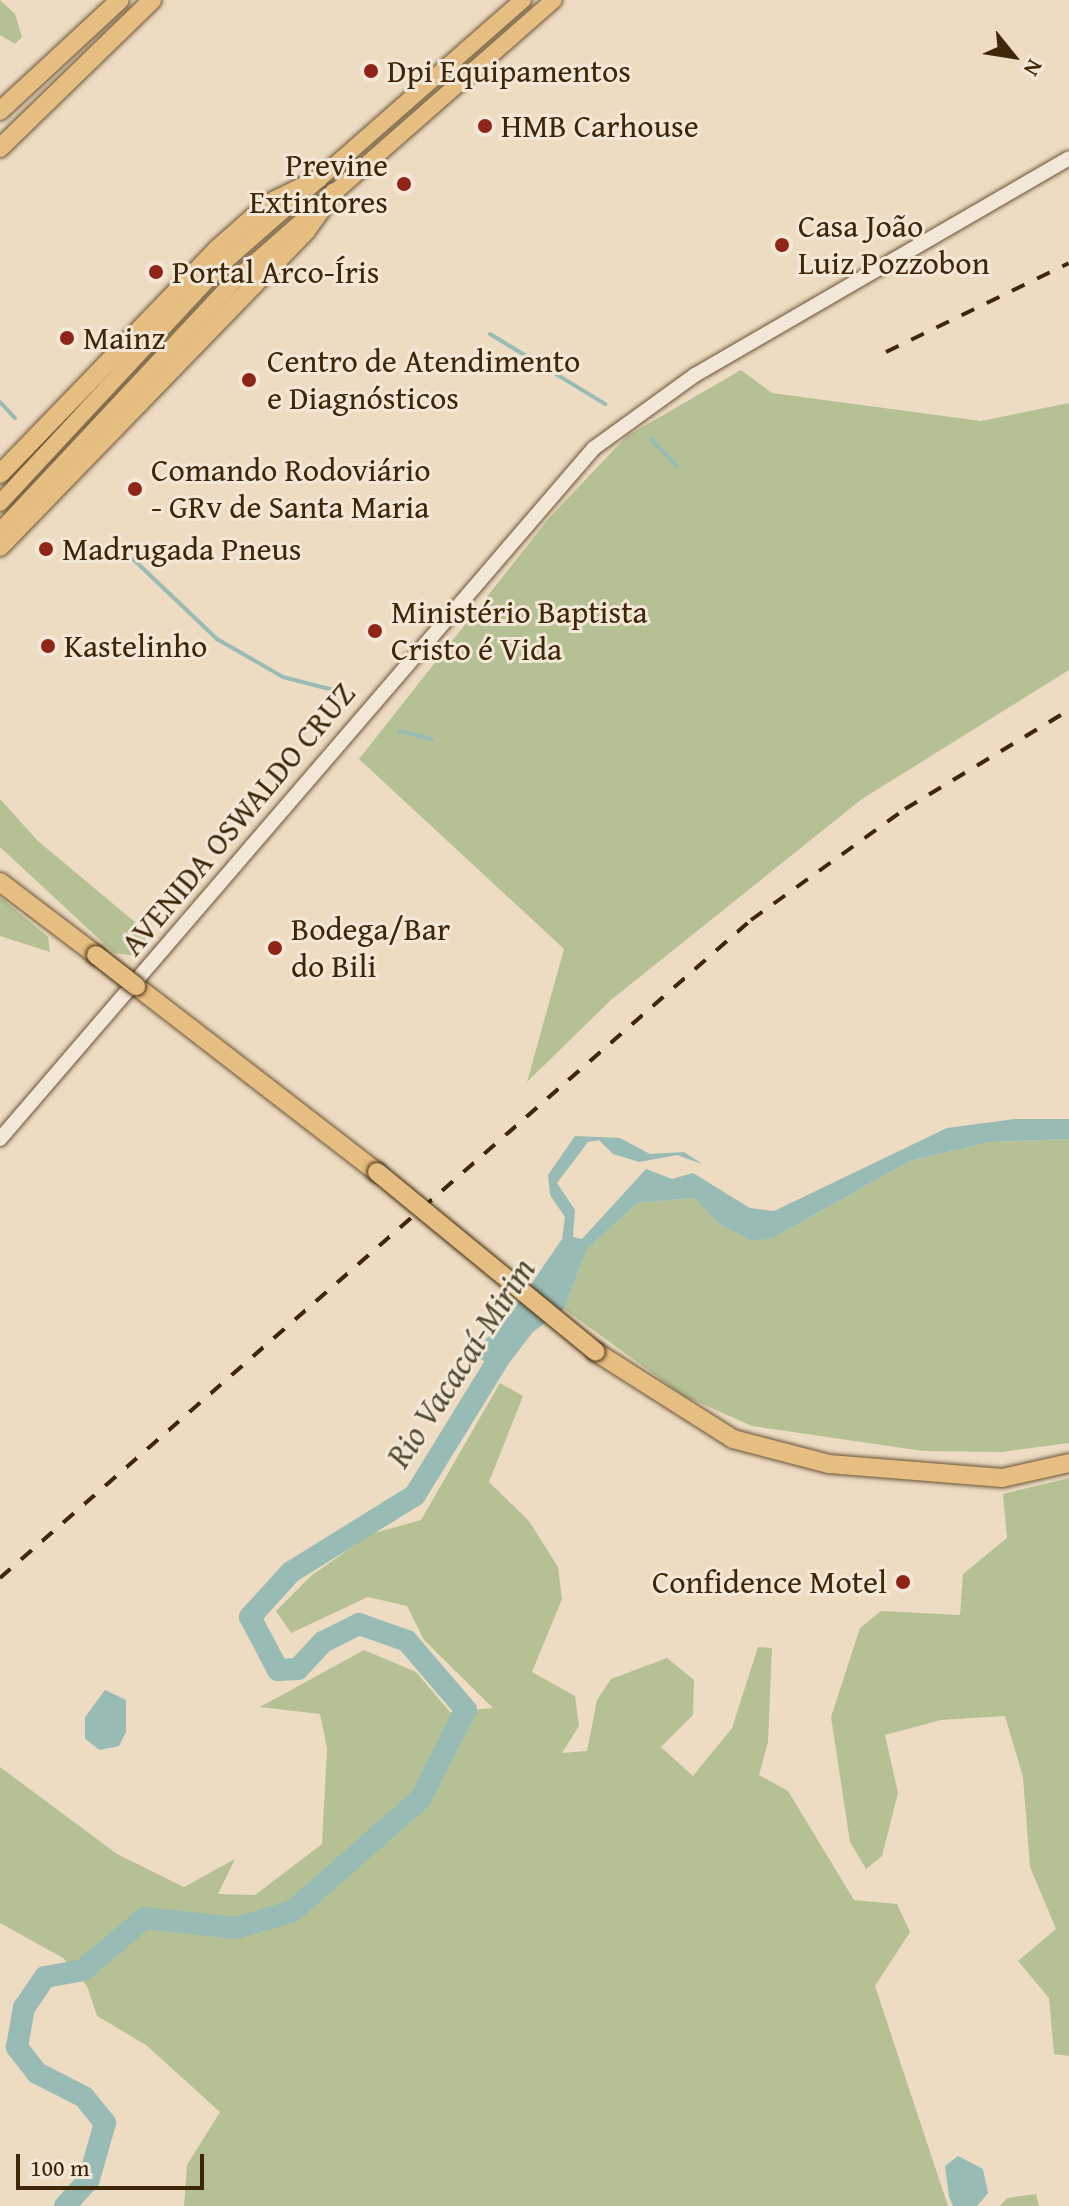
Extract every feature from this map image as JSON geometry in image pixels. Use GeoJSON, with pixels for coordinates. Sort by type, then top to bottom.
{"type":"FeatureCollection","features":[{"type":"Feature","properties":{"kind":"highway"},"geometry":{"type":"LineString","coordinates":[[0,111],[120,0]]}},
{"type":"Feature","properties":{"kind":"highway"},"geometry":{"type":"LineString","coordinates":[[0,148],[152,0]]}},
{"type":"Feature","properties":{"kind":"highway"},"geometry":{"type":"LineString","coordinates":[[0,474],[216,250],[269,203],[318,179]]}},
{"type":"Feature","properties":{"kind":"highway"},"geometry":{"type":"LineString","coordinates":[[0,547],[306,231],[334,192]]}},
{"type":"Feature","properties":{"kind":"highway"},"geometry":{"type":"LineString","coordinates":[[0,870],[24,899]]}},
{"type":"Feature","properties":{"kind":"highway"},"geometry":{"type":"LineString","coordinates":[[0,882],[377,1172],[596,1352],[733,1439],[829,1464],[894,1475],[1002,1478],[1069,1463]]}},
{"type":"Feature","properties":{"kind":"main road"},"geometry":{"type":"LineString","coordinates":[[0,503],[221,265],[523,0]]}},
{"type":"Feature","properties":{"kind":"main road"},"geometry":{"type":"LineString","coordinates":[[0,531],[235,280],[554,0]]}},
{"type":"Feature","properties":{"kind":"street","name":"AVENIDA OSWALDO CRUZ"},"geometry":{"type":"LineString","coordinates":[[0,1139],[594,448],[695,375],[1069,158]]}},
{"type":"Feature","properties":{"kind":"green space"},"geometry":{"type":"Polygon","coordinates":[[[0,0],[15,14],[22,37],[15,44],[0,35],[0,0]]]}},
{"type":"Feature","properties":{"kind":"green space"},"geometry":{"type":"Polygon","coordinates":[[[741,370],[772,393],[981,421],[1069,403],[1069,670],[862,799],[611,1000],[527,1082],[564,949],[359,759],[549,518],[627,436],[741,370]]]}},
{"type":"Feature","properties":{"kind":"green space"},"geometry":{"type":"Polygon","coordinates":[[[0,799],[38,841],[148,933],[137,956],[114,953],[0,847],[0,799]]]}},
{"type":"Feature","properties":{"kind":"green space"},"geometry":{"type":"Polygon","coordinates":[[[0,897],[48,937],[50,952],[0,936],[0,897]]]}},
{"type":"Feature","properties":{"kind":"green space"},"geometry":{"type":"Polygon","coordinates":[[[1069,1139],[1069,1443],[1001,1452],[923,1451],[752,1426],[684,1396],[564,1309],[587,1249],[638,1203],[694,1198],[719,1224],[751,1240],[773,1238],[910,1161],[990,1142],[1069,1139]]]}},
{"type":"Feature","properties":{"kind":"green space"},"geometry":{"type":"Polygon","coordinates":[[[500,1383],[523,1396],[489,1482],[529,1521],[558,1567],[562,1599],[532,1672],[575,1696],[579,1726],[562,1753],[587,1751],[597,1700],[611,1679],[667,1658],[694,1680],[693,1715],[661,1747],[693,1776],[732,1728],[758,1647],[772,1648],[768,1742],[759,1775],[788,1791],[854,1900],[897,1904],[910,1932],[875,1986],[948,2206],[184,2206],[187,2165],[220,2112],[146,2045],[97,2016],[87,1986],[63,1958],[0,1923],[0,1767],[117,1854],[184,1887],[235,1859],[218,1894],[255,1895],[322,1844],[327,1748],[320,1714],[260,1707],[364,1650],[416,1672],[450,1712],[493,1708],[424,1640],[407,1606],[368,1597],[291,1633],[276,1611],[312,1575],[371,1534],[421,1520],[500,1383]]]}},
{"type":"Feature","properties":{"kind":"green space"},"geometry":{"type":"Polygon","coordinates":[[[1069,1478],[1069,2056],[1054,2054],[1049,1998],[1018,1961],[1056,1929],[1030,1867],[1023,1777],[1005,1716],[941,1720],[885,1735],[898,1793],[882,1856],[866,1869],[850,1842],[831,1717],[860,1628],[881,1611],[960,1615],[963,1574],[1007,1538],[1003,1494],[1069,1478]]]}},
{"type":"Feature","properties":{"kind":"green space"},"geometry":{"type":"Polygon","coordinates":[[[1036,2194],[1039,2206],[1000,2206],[1007,2198],[1036,2194]]]}},
{"type":"Feature","properties":{"kind":"water","name":"Rio Vacacaí-Mirim"},"geometry":{"type":"Polygon","coordinates":[[[1015,1119],[1069,1119],[1069,1139],[990,1142],[910,1161],[773,1238],[752,1241],[719,1224],[694,1198],[638,1203],[587,1249],[564,1309],[533,1332],[502,1372],[479,1358],[481,1344],[510,1315],[562,1239],[565,1217],[550,1195],[548,1175],[575,1136],[620,1138],[650,1154],[684,1152],[702,1164],[677,1155],[639,1162],[613,1154],[599,1140],[588,1142],[557,1183],[575,1210],[573,1237],[582,1239],[646,1169],[672,1179],[693,1173],[750,1208],[774,1211],[947,1128],[1015,1119]]]}},
{"type":"Feature","properties":{"kind":"water"},"geometry":{"type":"Polygon","coordinates":[[[105,1690],[126,1700],[126,1732],[119,1746],[100,1750],[85,1739],[85,1717],[105,1690]]]}},
{"type":"Feature","properties":{"kind":"water"},"geometry":{"type":"Polygon","coordinates":[[[958,2156],[983,2169],[988,2193],[977,2206],[953,2206],[949,2197],[945,2166],[958,2156]]]}},
{"type":"Feature","properties":{"kind":"waterway"},"geometry":{"type":"LineString","coordinates":[[490,334],[605,404]]}},
{"type":"Feature","properties":{"kind":"waterway"},"geometry":{"type":"LineString","coordinates":[[0,402],[15,418]]}},
{"type":"Feature","properties":{"kind":"waterway"},"geometry":{"type":"LineString","coordinates":[[651,439],[677,466]]}},
{"type":"Feature","properties":{"kind":"waterway"},"geometry":{"type":"LineString","coordinates":[[133,559],[217,639],[283,677],[345,693]]}},
{"type":"Feature","properties":{"kind":"waterway"},"geometry":{"type":"LineString","coordinates":[[399,731],[432,739]]}},
{"type":"Feature","properties":{"kind":"waterway","name":"Rio Vacacaí-Mirim"},"geometry":{"type":"LineString","coordinates":[[65,2206],[89,2179],[105,2123],[84,2097],[37,2073],[17,2047],[24,2008],[45,1977],[83,1970],[145,1918],[236,1928],[293,1911],[420,1799],[466,1710],[407,1641],[359,1624],[323,1642],[298,1669],[278,1670],[250,1617],[291,1572],[415,1495],[509,1342]]}},
{"type":"Feature","properties":{"kind":"railway"},"geometry":{"type":"LineString","coordinates":[[886,352],[1069,263]]}},
{"type":"Feature","properties":{"kind":"railway"},"geometry":{"type":"LineString","coordinates":[[0,1578],[751,920],[905,809],[1069,710]]}},
{"type":"Feature","properties":{"kind":"place","name":"Dpi Equipamentos"},"geometry":{"type":"Point","coordinates":[371,71]}},
{"type":"Feature","properties":{"kind":"place","name":"HMB Carhouse"},"geometry":{"type":"Point","coordinates":[485,126]}},
{"type":"Feature","properties":{"kind":"place","name":"Previne Extintores"},"geometry":{"type":"Point","coordinates":[404,184]}},
{"type":"Feature","properties":{"kind":"place","name":"Casa João Luiz Pozzobon"},"geometry":{"type":"Point","coordinates":[782,245]}},
{"type":"Feature","properties":{"kind":"place","name":"Portal Arco-Íris"},"geometry":{"type":"Point","coordinates":[156,272]}},
{"type":"Feature","properties":{"kind":"place","name":"Mainz"},"geometry":{"type":"Point","coordinates":[67,338]}},
{"type":"Feature","properties":{"kind":"place","name":"Centro de Atendimento e Diagnósticos"},"geometry":{"type":"Point","coordinates":[249,380]}},
{"type":"Feature","properties":{"kind":"place","name":"Comando Rodoviário - GRv de Santa Maria"},"geometry":{"type":"Point","coordinates":[135,489]}},
{"type":"Feature","properties":{"kind":"place","name":"Madrugada Pneus"},"geometry":{"type":"Point","coordinates":[46,549]}},
{"type":"Feature","properties":{"kind":"place","name":"Ministério Baptista Cristo é Vida"},"geometry":{"type":"Point","coordinates":[375,631]}},
{"type":"Feature","properties":{"kind":"place","name":"Kastelinho"},"geometry":{"type":"Point","coordinates":[48,646]}},
{"type":"Feature","properties":{"kind":"place","name":"Bodega/Bar do Bili"},"geometry":{"type":"Point","coordinates":[275,948]}},
{"type":"Feature","properties":{"kind":"place","name":"Confidence Motel"},"geometry":{"type":"Point","coordinates":[903,1582]}}]}
